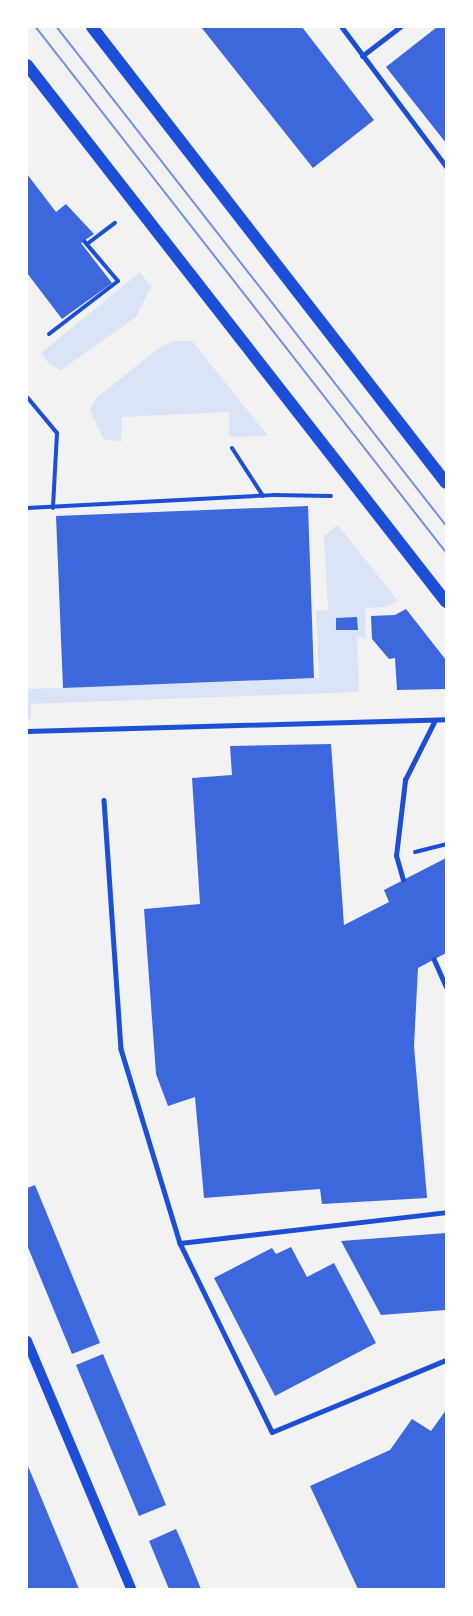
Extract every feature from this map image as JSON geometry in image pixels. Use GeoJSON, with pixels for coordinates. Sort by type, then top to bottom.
{"type":"FeatureCollection","features":[{"type":"Feature","properties":{"kind":"main road"},"geometry":{"type":"LineString","coordinates":[[92,27],[446,483]]}},
{"type":"Feature","properties":{"kind":"main road"},"geometry":{"type":"LineString","coordinates":[[27,65],[446,602]]}},
{"type":"Feature","properties":{"kind":"street"},"geometry":{"type":"LineString","coordinates":[[27,1341],[131,1589]]}},
{"type":"Feature","properties":{"kind":"lane"},"geometry":{"type":"LineString","coordinates":[[342,27],[446,166]]}},
{"type":"Feature","properties":{"kind":"lane"},"geometry":{"type":"LineString","coordinates":[[362,56],[400,27]]}},
{"type":"Feature","properties":{"kind":"lane"},"geometry":{"type":"LineString","coordinates":[[27,731],[435,722],[446,719]]}},
{"type":"Feature","properties":{"kind":"lane"},"geometry":{"type":"LineString","coordinates":[[404,880],[396,856],[405,780],[435,722]]}},
{"type":"Feature","properties":{"kind":"lane"},"geometry":{"type":"LineString","coordinates":[[104,800],[121,1049],[180,1243],[272,1432],[446,1360]]}},
{"type":"Feature","properties":{"kind":"lane"},"geometry":{"type":"LineString","coordinates":[[434,959],[446,986]]}},
{"type":"Feature","properties":{"kind":"lane"},"geometry":{"type":"LineString","coordinates":[[180,1243],[446,1212]]}},
{"type":"Feature","properties":{"kind":"path"},"geometry":{"type":"LineString","coordinates":[[49,334],[118,281],[86,243],[115,223]]}},
{"type":"Feature","properties":{"kind":"path"},"geometry":{"type":"LineString","coordinates":[[27,397],[57,433],[53,508]]}},
{"type":"Feature","properties":{"kind":"path"},"geometry":{"type":"LineString","coordinates":[[232,448],[263,496]]}},
{"type":"Feature","properties":{"kind":"path"},"geometry":{"type":"LineString","coordinates":[[27,508],[263,496],[331,496]]}},
{"type":"Feature","properties":{"kind":"path"},"geometry":{"type":"LineString","coordinates":[[396,856],[446,844]]}},
{"type":"Feature","properties":{"kind":"shaded area"},"geometry":{"type":"Polygon","coordinates":[[[140,272],[151,287],[136,317],[61,370],[49,364],[41,353],[140,272]]]}},
{"type":"Feature","properties":{"kind":"shaded area"},"geometry":{"type":"Polygon","coordinates":[[[174,341],[192,341],[268,436],[229,437],[229,412],[122,417],[121,441],[104,440],[90,410],[96,398],[159,348],[174,341]]]}},
{"type":"Feature","properties":{"kind":"shaded area"},"geometry":{"type":"Polygon","coordinates":[[[338,525],[398,601],[386,607],[365,608],[366,638],[357,637],[359,692],[31,704],[31,719],[27,719],[27,689],[319,678],[316,611],[328,610],[324,536],[338,525]]]}},
{"type":"Feature","properties":{"kind":"building"},"geometry":{"type":"Polygon","coordinates":[[[201,27],[302,27],[374,120],[313,168],[201,27]]]}},
{"type":"Feature","properties":{"kind":"building"},"geometry":{"type":"Polygon","coordinates":[[[437,27],[446,27],[446,143],[386,67],[437,27]]]}},
{"type":"Feature","properties":{"kind":"building"},"geometry":{"type":"Polygon","coordinates":[[[27,174],[56,212],[66,204],[94,234],[81,243],[112,283],[62,319],[27,273],[27,174]]]}},
{"type":"Feature","properties":{"kind":"building"},"geometry":{"type":"Polygon","coordinates":[[[308,506],[314,678],[63,688],[56,516],[308,506]]]}},
{"type":"Feature","properties":{"kind":"building"},"geometry":{"type":"Polygon","coordinates":[[[406,609],[446,660],[446,689],[397,690],[395,658],[389,659],[372,639],[371,616],[395,615],[406,609]]]}},
{"type":"Feature","properties":{"kind":"building"},"geometry":{"type":"Polygon","coordinates":[[[357,617],[358,630],[336,630],[336,618],[357,617]]]}},
{"type":"Feature","properties":{"kind":"building"},"geometry":{"type":"Polygon","coordinates":[[[331,744],[344,925],[389,902],[384,890],[446,858],[446,953],[418,968],[414,1046],[427,1198],[322,1204],[320,1189],[204,1198],[195,1097],[168,1106],[156,1074],[144,909],[200,904],[192,778],[232,775],[230,746],[331,744]]]}},
{"type":"Feature","properties":{"kind":"building"},"geometry":{"type":"Polygon","coordinates":[[[35,1185],[100,1343],[72,1354],[27,1245],[27,1188],[35,1185]]]}},
{"type":"Feature","properties":{"kind":"building"},"geometry":{"type":"Polygon","coordinates":[[[446,1233],[446,1310],[381,1315],[341,1241],[446,1233]]]}},
{"type":"Feature","properties":{"kind":"building"},"geometry":{"type":"Polygon","coordinates":[[[291,1247],[307,1277],[334,1263],[376,1343],[275,1396],[214,1278],[272,1248],[276,1254],[291,1247]]]}},
{"type":"Feature","properties":{"kind":"building"},"geometry":{"type":"Polygon","coordinates":[[[103,1354],[166,1505],[139,1516],[76,1365],[103,1354]]]}},
{"type":"Feature","properties":{"kind":"building"},"geometry":{"type":"Polygon","coordinates":[[[446,1410],[446,1589],[358,1589],[310,1486],[390,1450],[412,1419],[431,1431],[446,1410]]]}},
{"type":"Feature","properties":{"kind":"building"},"geometry":{"type":"Polygon","coordinates":[[[27,1464],[36,1485],[79,1589],[27,1589],[27,1464]]]}},
{"type":"Feature","properties":{"kind":"building"},"geometry":{"type":"Polygon","coordinates":[[[176,1529],[201,1589],[169,1589],[149,1541],[176,1529]]]}},
{"type":"Feature","properties":{"kind":"tram line"},"geometry":{"type":"LineString","coordinates":[[36,27],[446,552]]}},
{"type":"Feature","properties":{"kind":"tram line"},"geometry":{"type":"LineString","coordinates":[[57,27],[446,525]]}}]}
